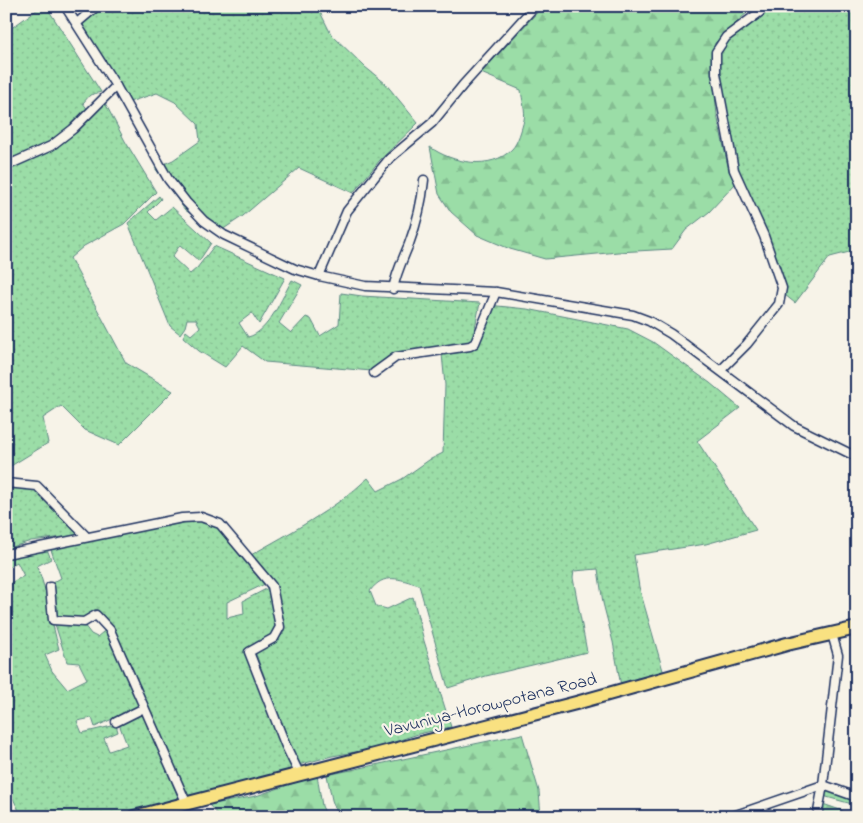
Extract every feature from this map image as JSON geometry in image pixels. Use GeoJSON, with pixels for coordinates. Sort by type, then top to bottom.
{"type":"FeatureCollection","features":[{"type":"Feature","properties":{"kind":"highway","name":"Vavuniya-Horowpotana Road"},"geometry":{"type":"LineString","coordinates":[[134,817],[186,802],[576,703],[787,644],[857,628]]}},
{"type":"Feature","properties":{"kind":"street"},"geometry":{"type":"LineString","coordinates":[[65,6],[116,86],[168,179],[186,202],[204,220],[224,234],[295,268],[319,276],[365,286],[393,289],[496,292],[633,315],[649,321],[671,334],[794,426],[857,457]]}},
{"type":"Feature","properties":{"kind":"street"},"geometry":{"type":"LineString","coordinates":[[77,23],[96,6]]}},
{"type":"Feature","properties":{"kind":"street"},"geometry":{"type":"LineString","coordinates":[[319,276],[347,210],[389,159],[432,123],[463,85],[536,6]]}},
{"type":"Feature","properties":{"kind":"street"},"geometry":{"type":"LineString","coordinates":[[721,370],[747,344],[779,304],[782,288],[764,236],[734,170],[716,73],[716,52],[726,37],[760,12],[762,6]]}},
{"type":"Feature","properties":{"kind":"street"},"geometry":{"type":"LineString","coordinates":[[6,166],[51,146],[73,129],[116,86]]}},
{"type":"Feature","properties":{"kind":"street"},"geometry":{"type":"LineString","coordinates":[[393,289],[395,276],[421,207],[424,180]]}},
{"type":"Feature","properties":{"kind":"street"},"geometry":{"type":"LineString","coordinates":[[374,372],[396,357],[470,346],[475,343],[496,292]]}},
{"type":"Feature","properties":{"kind":"street"},"geometry":{"type":"LineString","coordinates":[[6,483],[37,486],[87,537]]}},
{"type":"Feature","properties":{"kind":"street"},"geometry":{"type":"LineString","coordinates":[[6,554],[182,518],[201,517],[220,524],[272,586],[280,626],[274,638],[249,652],[285,744],[299,773]]}},
{"type":"Feature","properties":{"kind":"street"},"geometry":{"type":"LineString","coordinates":[[50,587],[54,620],[84,622],[96,614],[110,630],[186,802]]}},
{"type":"Feature","properties":{"kind":"street"},"geometry":{"type":"LineString","coordinates":[[817,817],[823,784],[838,655],[832,634]]}},
{"type":"Feature","properties":{"kind":"street"},"geometry":{"type":"LineString","coordinates":[[116,722],[144,708]]}},
{"type":"Feature","properties":{"kind":"street"},"geometry":{"type":"LineString","coordinates":[[730,817],[823,784],[857,797]]}},
{"type":"Feature","properties":{"kind":"green space"},"geometry":{"type":"Polygon","coordinates":[[[42,6],[46,6],[101,92],[90,95],[83,103],[88,110],[50,146],[6,161],[6,32],[42,6]]]}},
{"type":"Feature","properties":{"kind":"green space"},"geometry":{"type":"Polygon","coordinates":[[[102,6],[317,6],[331,34],[365,67],[385,83],[418,123],[380,160],[353,193],[299,168],[243,216],[219,232],[185,210],[155,168],[173,160],[200,141],[198,124],[175,102],[157,93],[126,103],[108,83],[76,28],[102,6]]]}},
{"type":"Feature","properties":{"kind":"green space"},"geometry":{"type":"Polygon","coordinates":[[[543,6],[754,6],[715,43],[712,66],[717,115],[729,171],[736,183],[709,212],[686,230],[672,249],[545,259],[510,249],[477,235],[451,212],[439,194],[430,147],[449,157],[471,162],[483,162],[503,156],[516,143],[524,116],[521,90],[481,73],[543,6]]]}},
{"type":"Feature","properties":{"kind":"green space"},"geometry":{"type":"Polygon","coordinates":[[[766,6],[857,6],[857,250],[830,257],[795,303],[785,295],[777,262],[736,170],[718,71],[720,54],[726,41],[755,19],[766,6]]]}},
{"type":"Feature","properties":{"kind":"green space"},"geometry":{"type":"Polygon","coordinates":[[[104,101],[125,141],[156,192],[124,224],[84,246],[70,258],[126,363],[173,391],[119,445],[85,430],[61,406],[43,418],[48,443],[6,469],[6,170],[52,148],[86,117],[97,111],[104,101]]]}},
{"type":"Feature","properties":{"kind":"green space"},"geometry":{"type":"Polygon","coordinates":[[[159,196],[161,199],[148,212],[156,220],[172,207],[211,243],[199,261],[180,245],[172,257],[190,274],[214,246],[285,278],[259,324],[252,313],[239,323],[248,337],[256,334],[269,321],[292,280],[302,285],[279,323],[291,333],[306,317],[311,319],[320,336],[339,324],[341,293],[480,303],[472,342],[395,354],[372,371],[265,362],[243,346],[225,367],[199,351],[183,337],[186,331],[191,335],[200,327],[196,319],[187,319],[185,327],[180,334],[170,326],[128,223],[159,196]]]}},
{"type":"Feature","properties":{"kind":"green space"},"geometry":{"type":"Polygon","coordinates":[[[488,305],[527,309],[628,329],[653,342],[710,383],[740,408],[697,441],[756,530],[706,544],[634,555],[639,587],[664,674],[621,686],[613,642],[603,603],[598,569],[574,571],[573,578],[587,652],[486,676],[448,688],[419,585],[398,579],[381,581],[370,591],[376,606],[387,609],[413,597],[424,641],[451,727],[418,734],[373,749],[332,756],[298,765],[255,652],[272,645],[283,634],[282,612],[270,582],[251,555],[327,510],[368,478],[378,491],[402,479],[429,460],[443,453],[445,385],[442,354],[466,352],[478,343],[488,305]]]}},
{"type":"Feature","properties":{"kind":"green space"},"geometry":{"type":"Polygon","coordinates":[[[6,487],[36,490],[80,535],[31,541],[6,549],[6,487]]]}},
{"type":"Feature","properties":{"kind":"green space"},"geometry":{"type":"Polygon","coordinates":[[[199,520],[219,528],[267,583],[227,602],[227,618],[244,614],[243,601],[270,587],[277,626],[271,636],[244,652],[294,771],[188,798],[113,627],[95,612],[83,619],[56,618],[52,583],[61,578],[50,547],[199,520]]]}},
{"type":"Feature","properties":{"kind":"green space"},"geometry":{"type":"Polygon","coordinates":[[[46,547],[51,559],[37,566],[44,586],[59,649],[45,655],[52,671],[67,689],[87,679],[79,663],[67,662],[55,624],[84,625],[91,634],[97,637],[107,631],[140,706],[95,727],[92,718],[77,721],[82,733],[116,725],[118,732],[104,738],[109,751],[127,745],[119,724],[142,712],[180,801],[120,817],[22,817],[6,784],[6,585],[24,576],[17,562],[6,569],[6,558],[46,547]]]}},
{"type":"Feature","properties":{"kind":"green space"},"geometry":{"type":"Polygon","coordinates":[[[522,734],[539,791],[541,817],[338,817],[327,775],[522,734]]]}},
{"type":"Feature","properties":{"kind":"green space"},"geometry":{"type":"Polygon","coordinates":[[[317,775],[322,806],[327,817],[220,817],[209,805],[256,796],[317,775]]]}},
{"type":"Feature","properties":{"kind":"green space"},"geometry":{"type":"Polygon","coordinates":[[[824,786],[857,799],[857,807],[823,796],[824,786]]]}},
{"type":"Feature","properties":{"kind":"green space"},"geometry":{"type":"Polygon","coordinates":[[[823,804],[843,811],[840,817],[821,817],[823,804]]]}},
{"type":"Feature","properties":{"kind":"green space"},"geometry":{"type":"Polygon","coordinates":[[[857,807],[857,817],[853,814],[857,807]]]}}]}
